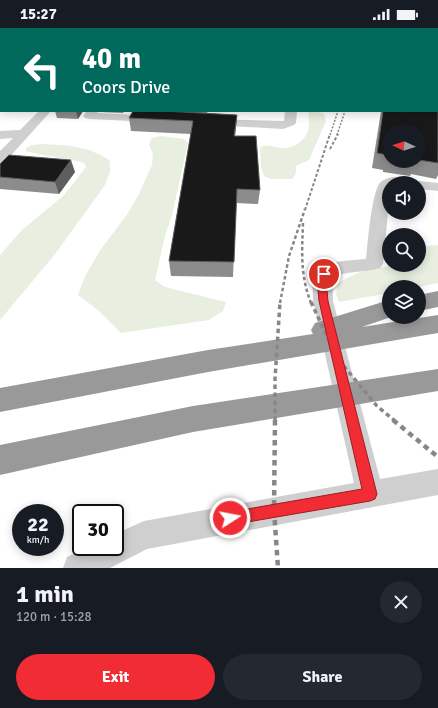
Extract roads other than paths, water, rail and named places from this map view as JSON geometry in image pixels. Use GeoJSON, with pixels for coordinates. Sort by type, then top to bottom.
{"type":"FeatureCollection","features":[{"type":"Feature","properties":{"kind":"highway"},"geometry":{"type":"LineString","coordinates":[[426,302],[438,299]]}},
{"type":"Feature","properties":{"kind":"highway"},"geometry":{"type":"LineString","coordinates":[[0,400],[243,355],[382,322]]}},
{"type":"Feature","properties":{"kind":"highway"},"geometry":{"type":"LineString","coordinates":[[426,323],[438,324]]}},
{"type":"Feature","properties":{"kind":"highway"},"geometry":{"type":"LineString","coordinates":[[6,459],[193,420],[435,381]]}},
{"type":"Feature","properties":{"kind":"street"},"geometry":{"type":"LineString","coordinates":[[0,159],[44,112]]}},
{"type":"Feature","properties":{"kind":"street"},"geometry":{"type":"LineString","coordinates":[[92,112],[89,116],[167,120]]}},
{"type":"Feature","properties":{"kind":"street"},"geometry":{"type":"LineString","coordinates":[[198,121],[283,125],[290,123],[291,112]]}},
{"type":"Feature","properties":{"kind":"street"},"geometry":{"type":"LineString","coordinates":[[0,135],[23,134]]}},
{"type":"Feature","properties":{"kind":"street"},"geometry":{"type":"LineString","coordinates":[[426,186],[438,187]]}},
{"type":"Feature","properties":{"kind":"street"},"geometry":{"type":"LineString","coordinates":[[370,494],[323,301],[322,280],[324,274],[334,269],[374,264],[382,198]]}},
{"type":"Feature","properties":{"kind":"street"},"geometry":{"type":"LineString","coordinates":[[78,568],[144,535],[438,482]]}},
{"type":"Feature","properties":{"kind":"railway"},"geometry":{"type":"LineString","coordinates":[[330,135],[338,112]]}},
{"type":"Feature","properties":{"kind":"railway"},"geometry":{"type":"LineString","coordinates":[[337,135],[345,112]]}},
{"type":"Feature","properties":{"kind":"railway"},"geometry":{"type":"LineString","coordinates":[[305,210],[330,134]]}},
{"type":"Feature","properties":{"kind":"railway"},"geometry":{"type":"LineString","coordinates":[[330,149],[338,134]]}},
{"type":"Feature","properties":{"kind":"railway"},"geometry":{"type":"LineString","coordinates":[[280,303],[289,256],[305,209]]}},
{"type":"Feature","properties":{"kind":"railway"},"geometry":{"type":"LineString","coordinates":[[303,223],[303,273],[307,293],[311,303]]}},
{"type":"Feature","properties":{"kind":"railway"},"geometry":{"type":"LineString","coordinates":[[275,420],[275,379],[280,302]]}},
{"type":"Feature","properties":{"kind":"railway"},"geometry":{"type":"LineString","coordinates":[[311,302],[337,358],[377,406],[395,421]]}},
{"type":"Feature","properties":{"kind":"railway"},"geometry":{"type":"LineString","coordinates":[[275,420],[274,510],[278,568]]}},
{"type":"Feature","properties":{"kind":"railway"},"geometry":{"type":"LineString","coordinates":[[393,420],[438,457]]}}]}
